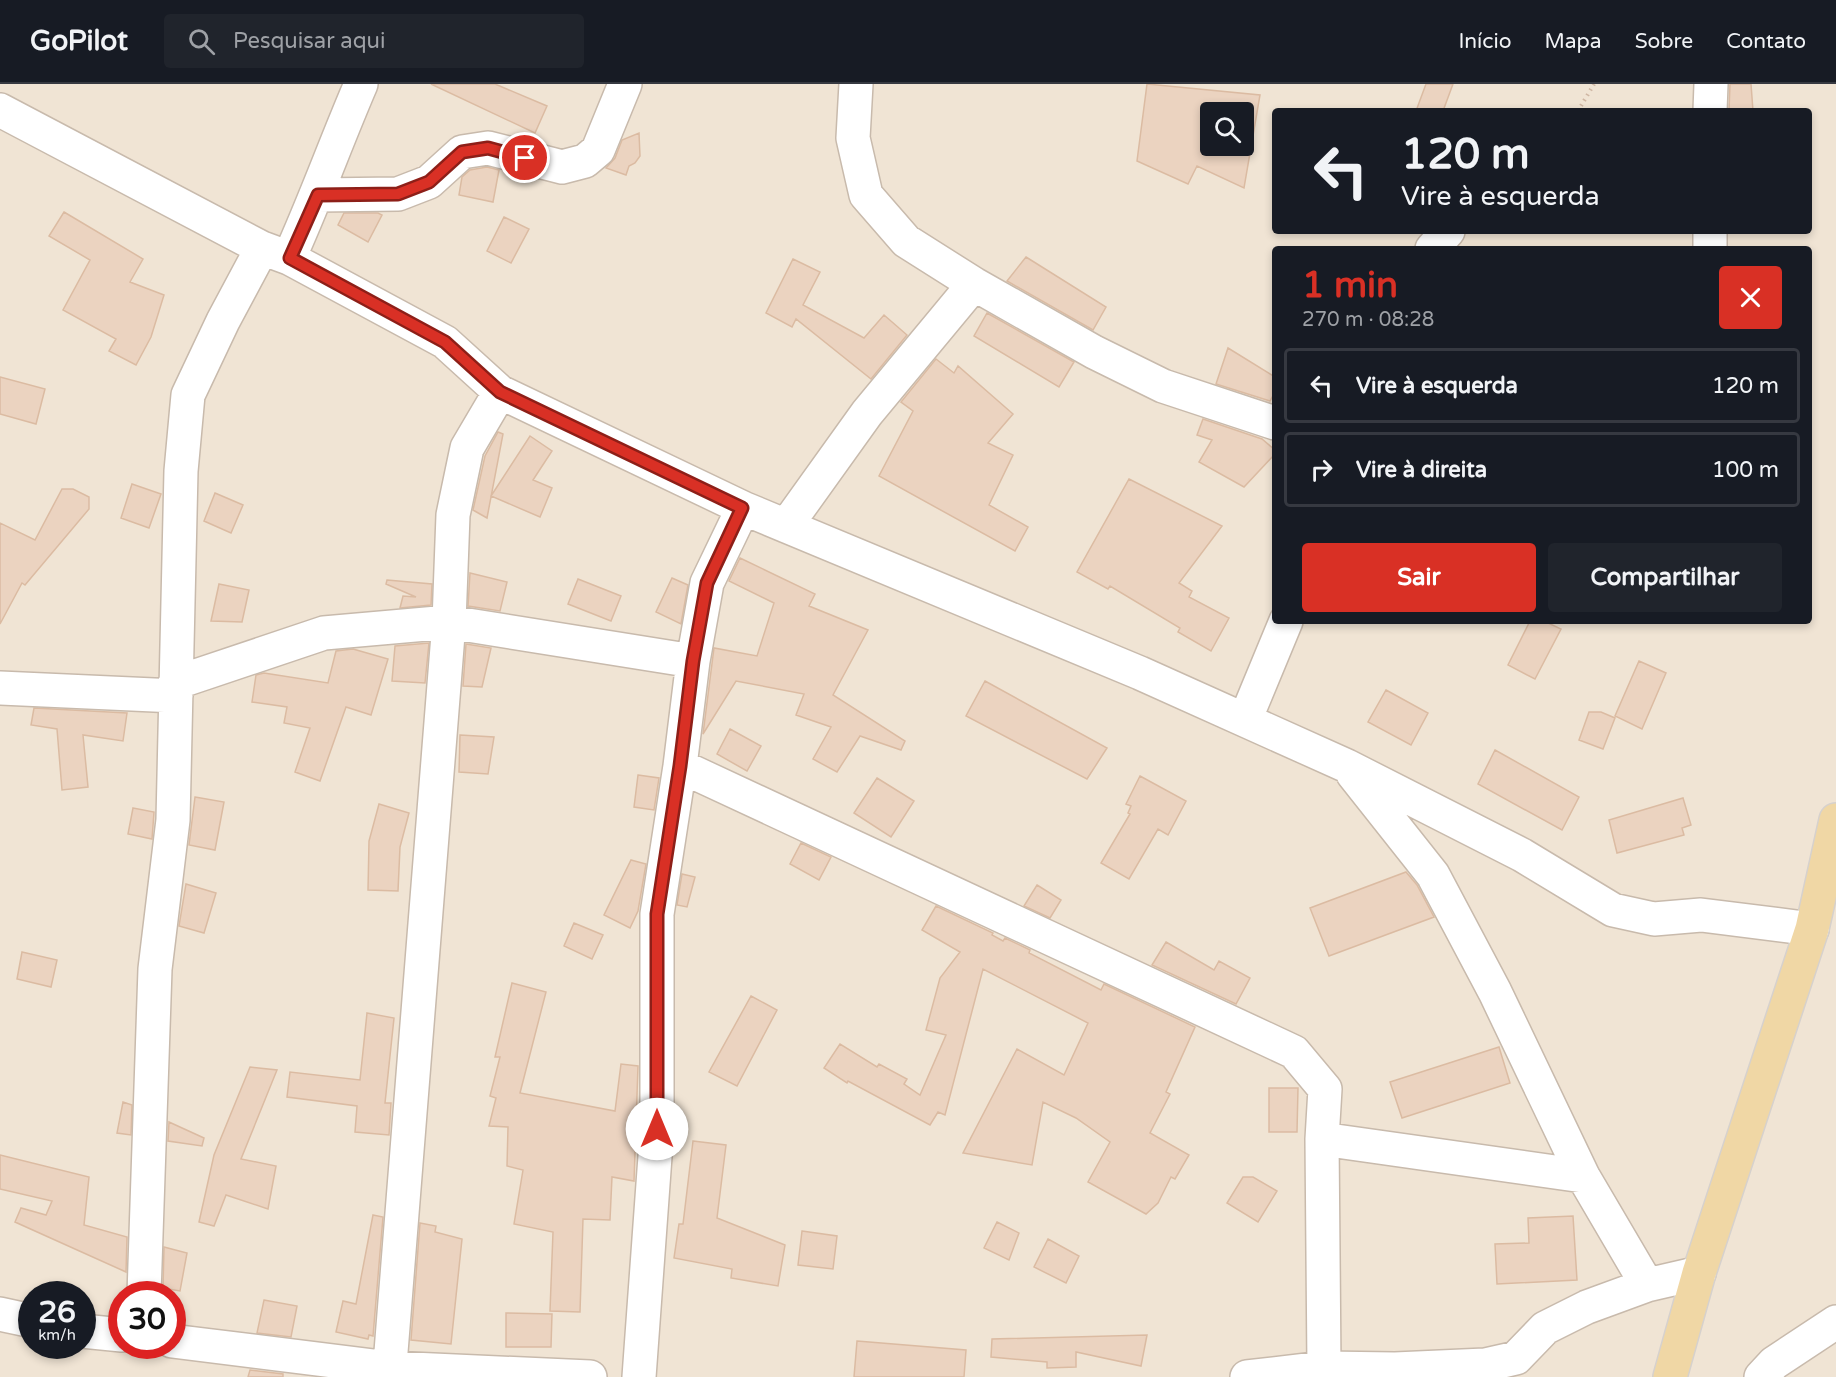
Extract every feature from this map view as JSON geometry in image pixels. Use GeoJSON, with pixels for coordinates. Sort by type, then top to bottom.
{"type":"FeatureCollection","features":[{"type":"Feature","properties":{"kind":"main road"},"geometry":{"type":"LineString","coordinates":[[1670,1377],[1699,1273],[1812,929],[1836,820]]}},
{"type":"Feature","properties":{"kind":"street"},"geometry":{"type":"LineString","coordinates":[[144,1281],[155,969],[173,820],[181,471],[188,395],[223,321],[318,195],[328,163],[361,84]]}},
{"type":"Feature","properties":{"kind":"street"},"geometry":{"type":"LineString","coordinates":[[318,195],[398,194],[429,182],[462,152],[488,148],[562,167],[585,160],[598,150],[625,84]]}},
{"type":"Feature","properties":{"kind":"street"},"geometry":{"type":"LineString","coordinates":[[856,84],[853,138],[866,195],[906,241],[974,284],[1094,352],[1163,386],[1272,422]]}},
{"type":"Feature","properties":{"kind":"street"},"geometry":{"type":"LineString","coordinates":[[1710,108],[1711,84]]}},
{"type":"Feature","properties":{"kind":"street"},"geometry":{"type":"LineString","coordinates":[[0,110],[445,342],[500,392],[742,508],[1245,720],[1347,766],[1522,855],[1613,910],[1654,919],[1701,915],[1812,929]]}},
{"type":"Feature","properties":{"kind":"street"},"geometry":{"type":"LineString","coordinates":[[1435,246],[1445,234]]}},
{"type":"Feature","properties":{"kind":"street"},"geometry":{"type":"LineString","coordinates":[[786,526],[867,414],[974,284]]}},
{"type":"Feature","properties":{"kind":"street"},"geometry":{"type":"LineString","coordinates":[[389,1372],[449,622],[453,515],[467,448],[500,392]]}},
{"type":"Feature","properties":{"kind":"street"},"geometry":{"type":"LineString","coordinates":[[639,1377],[657,1129],[657,914],[680,766],[693,661],[707,583],[742,508]]}},
{"type":"Feature","properties":{"kind":"street"},"geometry":{"type":"LineString","coordinates":[[0,688],[176,690],[324,633],[449,622],[693,661]]}},
{"type":"Feature","properties":{"kind":"street"},"geometry":{"type":"LineString","coordinates":[[1245,720],[1285,624]]}},
{"type":"Feature","properties":{"kind":"street"},"geometry":{"type":"LineString","coordinates":[[680,766],[1294,1052],[1325,1089],[1322,1139],[1340,1371]]}},
{"type":"Feature","properties":{"kind":"street"},"geometry":{"type":"LineString","coordinates":[[1347,766],[1433,875],[1495,992],[1583,1176],[1647,1285]]}},
{"type":"Feature","properties":{"kind":"street"},"geometry":{"type":"LineString","coordinates":[[1322,1139],[1583,1176]]}},
{"type":"Feature","properties":{"kind":"street"},"geometry":{"type":"LineString","coordinates":[[1247,1377],[1485,1365],[1516,1358],[1545,1328],[1587,1308],[1647,1285],[1699,1273]]}},
{"type":"Feature","properties":{"kind":"street"},"geometry":{"type":"LineString","coordinates":[[0,1314],[18,1318]]}},
{"type":"Feature","properties":{"kind":"street"},"geometry":{"type":"LineString","coordinates":[[1761,1377],[1774,1363],[1836,1322]]}},
{"type":"Feature","properties":{"kind":"street"},"geometry":{"type":"LineString","coordinates":[[186,1343],[389,1372],[590,1377]]}},
{"type":"Feature","properties":{"kind":"path"},"geometry":{"type":"LineString","coordinates":[[1580,108],[1594,84]]}},
{"type":"Feature","properties":{"kind":"shaded area"},"geometry":{"type":"Polygon","coordinates":[[[0,84],[1836,84],[1836,1377],[0,1377],[0,84]]]}},
{"type":"Feature","properties":{"kind":"building"},"geometry":{"type":"Polygon","coordinates":[[[431,84],[495,84],[547,106],[535,133],[431,84]]]}},
{"type":"Feature","properties":{"kind":"building"},"geometry":{"type":"Polygon","coordinates":[[[1147,84],[1260,95],[1254,130],[1254,102],[1200,102],[1200,156],[1250,156],[1244,188],[1197,166],[1188,184],[1137,161],[1147,84]]]}},
{"type":"Feature","properties":{"kind":"building"},"geometry":{"type":"Polygon","coordinates":[[[1426,84],[1453,84],[1444,108],[1417,108],[1426,84]]]}},
{"type":"Feature","properties":{"kind":"building"},"geometry":{"type":"Polygon","coordinates":[[[1730,84],[1751,84],[1753,108],[1729,108],[1730,84]]]}},
{"type":"Feature","properties":{"kind":"building"},"geometry":{"type":"Polygon","coordinates":[[[639,133],[640,156],[635,163],[629,166],[626,175],[606,168],[615,158],[622,140],[639,133]]]}},
{"type":"Feature","properties":{"kind":"building"},"geometry":{"type":"Polygon","coordinates":[[[487,167],[499,170],[493,202],[459,195],[462,177],[470,170],[487,167]]]}},
{"type":"Feature","properties":{"kind":"building"},"geometry":{"type":"Polygon","coordinates":[[[64,212],[143,259],[130,282],[164,295],[151,337],[136,365],[109,351],[116,339],[63,310],[90,260],[49,236],[64,212]]]}},
{"type":"Feature","properties":{"kind":"building"},"geometry":{"type":"Polygon","coordinates":[[[344,213],[382,215],[368,242],[338,225],[344,213]]]}},
{"type":"Feature","properties":{"kind":"building"},"geometry":{"type":"Polygon","coordinates":[[[504,217],[529,229],[511,263],[487,251],[504,217]]]}},
{"type":"Feature","properties":{"kind":"building"},"geometry":{"type":"Polygon","coordinates":[[[1026,257],[1106,307],[1093,330],[1007,281],[1026,257]]]}},
{"type":"Feature","properties":{"kind":"building"},"geometry":{"type":"Polygon","coordinates":[[[793,259],[820,272],[803,305],[864,338],[884,315],[907,335],[871,379],[796,319],[792,327],[766,313],[793,259]]]}},
{"type":"Feature","properties":{"kind":"building"},"geometry":{"type":"Polygon","coordinates":[[[987,313],[1074,362],[1059,387],[974,336],[987,313]]]}},
{"type":"Feature","properties":{"kind":"building"},"geometry":{"type":"Polygon","coordinates":[[[1228,348],[1272,375],[1272,397],[1270,401],[1216,384],[1228,348]]]}},
{"type":"Feature","properties":{"kind":"building"},"geometry":{"type":"Polygon","coordinates":[[[936,359],[954,373],[958,366],[1013,414],[988,443],[1013,455],[989,505],[1028,527],[1015,551],[879,476],[913,411],[901,402],[936,359]]]}},
{"type":"Feature","properties":{"kind":"building"},"geometry":{"type":"Polygon","coordinates":[[[0,377],[45,389],[36,424],[0,414],[0,377]]]}},
{"type":"Feature","properties":{"kind":"building"},"geometry":{"type":"Polygon","coordinates":[[[1203,419],[1262,439],[1272,447],[1272,457],[1244,487],[1199,462],[1212,440],[1197,435],[1203,419]]]}},
{"type":"Feature","properties":{"kind":"building"},"geometry":{"type":"Polygon","coordinates":[[[498,432],[503,434],[487,518],[473,510],[485,456],[498,432]]]}},
{"type":"Feature","properties":{"kind":"building"},"geometry":{"type":"Polygon","coordinates":[[[530,436],[552,451],[533,480],[552,488],[540,517],[491,496],[530,436]]]}},
{"type":"Feature","properties":{"kind":"building"},"geometry":{"type":"Polygon","coordinates":[[[1129,479],[1222,526],[1179,583],[1192,591],[1189,597],[1229,618],[1211,651],[1178,632],[1180,628],[1110,586],[1108,589],[1077,572],[1129,479]]]}},
{"type":"Feature","properties":{"kind":"building"},"geometry":{"type":"Polygon","coordinates":[[[132,484],[161,494],[149,528],[121,518],[132,484]]]}},
{"type":"Feature","properties":{"kind":"building"},"geometry":{"type":"Polygon","coordinates":[[[62,489],[73,489],[89,497],[89,509],[25,585],[22,583],[0,624],[0,523],[35,540],[62,489]]]}},
{"type":"Feature","properties":{"kind":"building"},"geometry":{"type":"Polygon","coordinates":[[[215,493],[243,505],[231,533],[204,521],[215,493]]]}},
{"type":"Feature","properties":{"kind":"building"},"geometry":{"type":"Polygon","coordinates":[[[740,558],[815,594],[809,606],[868,630],[833,695],[905,741],[901,750],[860,736],[837,772],[813,759],[831,727],[796,715],[804,694],[736,681],[703,734],[714,648],[757,656],[774,603],[729,581],[740,558]]]}},
{"type":"Feature","properties":{"kind":"building"},"geometry":{"type":"Polygon","coordinates":[[[470,573],[507,582],[500,611],[468,606],[470,573]]]}},
{"type":"Feature","properties":{"kind":"building"},"geometry":{"type":"Polygon","coordinates":[[[672,578],[688,585],[681,624],[656,612],[672,578]]]}},
{"type":"Feature","properties":{"kind":"building"},"geometry":{"type":"Polygon","coordinates":[[[578,579],[621,596],[611,621],[568,604],[578,579]]]}},
{"type":"Feature","properties":{"kind":"building"},"geometry":{"type":"Polygon","coordinates":[[[387,580],[432,584],[431,605],[400,608],[403,596],[416,597],[386,584],[387,580]]]}},
{"type":"Feature","properties":{"kind":"building"},"geometry":{"type":"Polygon","coordinates":[[[219,584],[249,590],[242,622],[211,621],[219,584]]]}},
{"type":"Feature","properties":{"kind":"building"},"geometry":{"type":"Polygon","coordinates":[[[1528,624],[1550,624],[1561,629],[1535,679],[1508,665],[1528,624]]]}},
{"type":"Feature","properties":{"kind":"building"},"geometry":{"type":"Polygon","coordinates":[[[429,643],[425,683],[392,681],[395,646],[429,643]]]}},
{"type":"Feature","properties":{"kind":"building"},"geometry":{"type":"Polygon","coordinates":[[[466,644],[491,648],[482,687],[463,686],[466,644]]]}},
{"type":"Feature","properties":{"kind":"building"},"geometry":{"type":"Polygon","coordinates":[[[353,649],[388,659],[371,715],[346,707],[320,781],[295,772],[310,728],[284,723],[287,707],[252,702],[256,675],[264,673],[328,683],[336,651],[353,649]]]}},
{"type":"Feature","properties":{"kind":"building"},"geometry":{"type":"Polygon","coordinates":[[[1639,661],[1666,673],[1642,729],[1615,716],[1639,661]]]}},
{"type":"Feature","properties":{"kind":"building"},"geometry":{"type":"Polygon","coordinates":[[[985,681],[1107,748],[1087,779],[966,716],[985,681]]]}},
{"type":"Feature","properties":{"kind":"building"},"geometry":{"type":"Polygon","coordinates":[[[1386,690],[1428,713],[1411,745],[1368,722],[1386,690]]]}},
{"type":"Feature","properties":{"kind":"building"},"geometry":{"type":"Polygon","coordinates":[[[34,708],[127,713],[123,741],[83,735],[88,787],[62,790],[57,729],[31,725],[34,708]]]}},
{"type":"Feature","properties":{"kind":"building"},"geometry":{"type":"Polygon","coordinates":[[[1589,712],[1601,712],[1615,718],[1603,749],[1579,740],[1589,712]]]}},
{"type":"Feature","properties":{"kind":"building"},"geometry":{"type":"Polygon","coordinates":[[[730,729],[761,746],[747,771],[717,754],[730,729]]]}},
{"type":"Feature","properties":{"kind":"building"},"geometry":{"type":"Polygon","coordinates":[[[460,735],[494,737],[488,774],[459,772],[460,735]]]}},
{"type":"Feature","properties":{"kind":"building"},"geometry":{"type":"Polygon","coordinates":[[[1495,750],[1579,797],[1562,830],[1478,784],[1495,750]]]}},
{"type":"Feature","properties":{"kind":"building"},"geometry":{"type":"Polygon","coordinates":[[[638,775],[659,778],[654,810],[634,807],[638,775]]]}},
{"type":"Feature","properties":{"kind":"building"},"geometry":{"type":"Polygon","coordinates":[[[1140,776],[1186,801],[1168,835],[1158,829],[1129,879],[1101,863],[1130,814],[1128,813],[1131,806],[1126,804],[1140,776]]]}},
{"type":"Feature","properties":{"kind":"building"},"geometry":{"type":"Polygon","coordinates":[[[877,778],[914,801],[891,837],[854,813],[877,778]]]}},
{"type":"Feature","properties":{"kind":"building"},"geometry":{"type":"Polygon","coordinates":[[[195,797],[224,802],[215,850],[189,845],[195,797]]]}},
{"type":"Feature","properties":{"kind":"building"},"geometry":{"type":"Polygon","coordinates":[[[1683,798],[1691,825],[1682,828],[1684,835],[1617,853],[1609,820],[1683,798]]]}},
{"type":"Feature","properties":{"kind":"building"},"geometry":{"type":"Polygon","coordinates":[[[379,804],[409,813],[400,847],[398,891],[368,890],[369,841],[379,804]]]}},
{"type":"Feature","properties":{"kind":"building"},"geometry":{"type":"Polygon","coordinates":[[[133,808],[154,812],[152,839],[128,834],[133,808]]]}},
{"type":"Feature","properties":{"kind":"building"},"geometry":{"type":"Polygon","coordinates":[[[801,843],[831,857],[819,880],[790,864],[801,843]]]}},
{"type":"Feature","properties":{"kind":"building"},"geometry":{"type":"Polygon","coordinates":[[[631,860],[646,864],[638,911],[630,928],[604,915],[631,860]]]}},
{"type":"Feature","properties":{"kind":"building"},"geometry":{"type":"Polygon","coordinates":[[[1406,872],[1417,885],[1434,917],[1329,956],[1310,908],[1406,872]]]}},
{"type":"Feature","properties":{"kind":"building"},"geometry":{"type":"Polygon","coordinates":[[[682,874],[695,877],[687,907],[677,905],[682,874]]]}},
{"type":"Feature","properties":{"kind":"building"},"geometry":{"type":"Polygon","coordinates":[[[186,884],[216,893],[204,933],[179,926],[186,884]]]}},
{"type":"Feature","properties":{"kind":"building"},"geometry":{"type":"Polygon","coordinates":[[[1037,885],[1061,900],[1050,918],[1024,906],[1037,885]]]}},
{"type":"Feature","properties":{"kind":"building"},"geometry":{"type":"Polygon","coordinates":[[[936,906],[993,933],[992,935],[1003,941],[1005,938],[1030,950],[1029,953],[1101,990],[1104,984],[1195,1027],[1166,1092],[1170,1094],[1150,1133],[1189,1155],[1175,1179],[1171,1177],[1158,1203],[1146,1214],[1088,1182],[1110,1142],[1076,1118],[1043,1102],[1032,1165],[963,1153],[1017,1049],[1064,1075],[1088,1023],[983,969],[945,1115],[938,1112],[930,1125],[848,1081],[847,1083],[824,1068],[840,1044],[877,1067],[879,1064],[907,1079],[904,1084],[920,1095],[946,1035],[926,1030],[940,978],[960,952],[922,930],[936,906]]]}},
{"type":"Feature","properties":{"kind":"building"},"geometry":{"type":"Polygon","coordinates":[[[574,923],[603,935],[592,959],[564,946],[574,923]]]}},
{"type":"Feature","properties":{"kind":"building"},"geometry":{"type":"Polygon","coordinates":[[[1166,942],[1214,970],[1219,961],[1250,978],[1236,1004],[1152,965],[1166,942]]]}},
{"type":"Feature","properties":{"kind":"building"},"geometry":{"type":"Polygon","coordinates":[[[22,952],[57,960],[51,987],[17,979],[22,952]]]}},
{"type":"Feature","properties":{"kind":"building"},"geometry":{"type":"Polygon","coordinates":[[[512,983],[546,992],[520,1093],[615,1111],[621,1064],[638,1066],[634,1181],[612,1177],[610,1220],[583,1219],[580,1312],[550,1311],[553,1232],[514,1224],[523,1170],[507,1166],[508,1127],[489,1126],[496,1098],[490,1096],[500,1057],[495,1057],[512,983]]]}},
{"type":"Feature","properties":{"kind":"building"},"geometry":{"type":"Polygon","coordinates":[[[751,996],[777,1010],[737,1086],[709,1072],[751,996]]]}},
{"type":"Feature","properties":{"kind":"building"},"geometry":{"type":"Polygon","coordinates":[[[367,1013],[394,1018],[385,1103],[391,1103],[389,1135],[355,1132],[357,1106],[287,1097],[290,1072],[360,1080],[367,1013]]]}},
{"type":"Feature","properties":{"kind":"building"},"geometry":{"type":"Polygon","coordinates":[[[1499,1047],[1510,1083],[1402,1118],[1390,1082],[1499,1047]]]}},
{"type":"Feature","properties":{"kind":"building"},"geometry":{"type":"Polygon","coordinates":[[[250,1067],[277,1070],[241,1159],[276,1166],[268,1209],[226,1195],[214,1226],[199,1222],[214,1155],[250,1067]]]}},
{"type":"Feature","properties":{"kind":"building"},"geometry":{"type":"Polygon","coordinates":[[[1269,1088],[1298,1088],[1297,1132],[1269,1132],[1269,1088]]]}},
{"type":"Feature","properties":{"kind":"building"},"geometry":{"type":"Polygon","coordinates":[[[123,1102],[132,1105],[131,1135],[117,1133],[123,1102]]]}},
{"type":"Feature","properties":{"kind":"building"},"geometry":{"type":"Polygon","coordinates":[[[169,1122],[204,1138],[202,1146],[168,1141],[169,1122]]]}},
{"type":"Feature","properties":{"kind":"building"},"geometry":{"type":"Polygon","coordinates":[[[693,1141],[726,1145],[717,1218],[785,1245],[778,1286],[731,1278],[732,1269],[674,1258],[679,1224],[683,1224],[693,1141]]]}},
{"type":"Feature","properties":{"kind":"building"},"geometry":{"type":"Polygon","coordinates":[[[0,1155],[89,1177],[84,1225],[127,1237],[126,1272],[15,1222],[21,1208],[46,1215],[52,1201],[0,1189],[0,1155]]]}},
{"type":"Feature","properties":{"kind":"building"},"geometry":{"type":"Polygon","coordinates":[[[1243,1177],[1253,1177],[1277,1191],[1258,1222],[1227,1203],[1243,1177]]]}},
{"type":"Feature","properties":{"kind":"building"},"geometry":{"type":"Polygon","coordinates":[[[373,1215],[383,1217],[373,1336],[369,1335],[368,1339],[336,1332],[343,1301],[356,1304],[373,1215]]]}},
{"type":"Feature","properties":{"kind":"building"},"geometry":{"type":"Polygon","coordinates":[[[1573,1216],[1577,1280],[1497,1284],[1495,1244],[1529,1243],[1528,1218],[1573,1216]]]}},
{"type":"Feature","properties":{"kind":"building"},"geometry":{"type":"Polygon","coordinates":[[[997,1222],[1019,1233],[1009,1260],[984,1248],[997,1222]]]}},
{"type":"Feature","properties":{"kind":"building"},"geometry":{"type":"Polygon","coordinates":[[[420,1223],[436,1226],[435,1232],[462,1239],[451,1344],[411,1340],[420,1223]]]}},
{"type":"Feature","properties":{"kind":"building"},"geometry":{"type":"Polygon","coordinates":[[[802,1231],[837,1236],[833,1269],[798,1265],[802,1231]]]}},
{"type":"Feature","properties":{"kind":"building"},"geometry":{"type":"Polygon","coordinates":[[[1048,1239],[1079,1256],[1066,1283],[1034,1267],[1048,1239]]]}},
{"type":"Feature","properties":{"kind":"building"},"geometry":{"type":"Polygon","coordinates":[[[164,1247],[187,1253],[182,1281],[163,1281],[164,1247]]]}},
{"type":"Feature","properties":{"kind":"building"},"geometry":{"type":"Polygon","coordinates":[[[264,1300],[297,1306],[291,1337],[257,1333],[264,1300]]]}},
{"type":"Feature","properties":{"kind":"building"},"geometry":{"type":"Polygon","coordinates":[[[506,1313],[552,1314],[551,1347],[506,1347],[506,1313]]]}},
{"type":"Feature","properties":{"kind":"building"},"geometry":{"type":"Polygon","coordinates":[[[1147,1335],[1141,1366],[1076,1352],[1076,1367],[1047,1368],[1047,1362],[991,1357],[992,1339],[1147,1335]]]}},
{"type":"Feature","properties":{"kind":"building"},"geometry":{"type":"Polygon","coordinates":[[[857,1341],[966,1350],[964,1377],[854,1377],[857,1341]]]}},
{"type":"Feature","properties":{"kind":"building"},"geometry":{"type":"Polygon","coordinates":[[[250,1370],[283,1374],[283,1377],[248,1377],[250,1370]]]}},
{"type":"Feature","properties":{"kind":"route"},"geometry":{"type":"LineString","coordinates":[[525,158],[488,148],[462,152],[429,182],[398,194],[318,195],[290,258],[445,342],[500,392],[742,508],[707,583],[693,661],[680,766],[657,914],[657,1129]]}}]}
